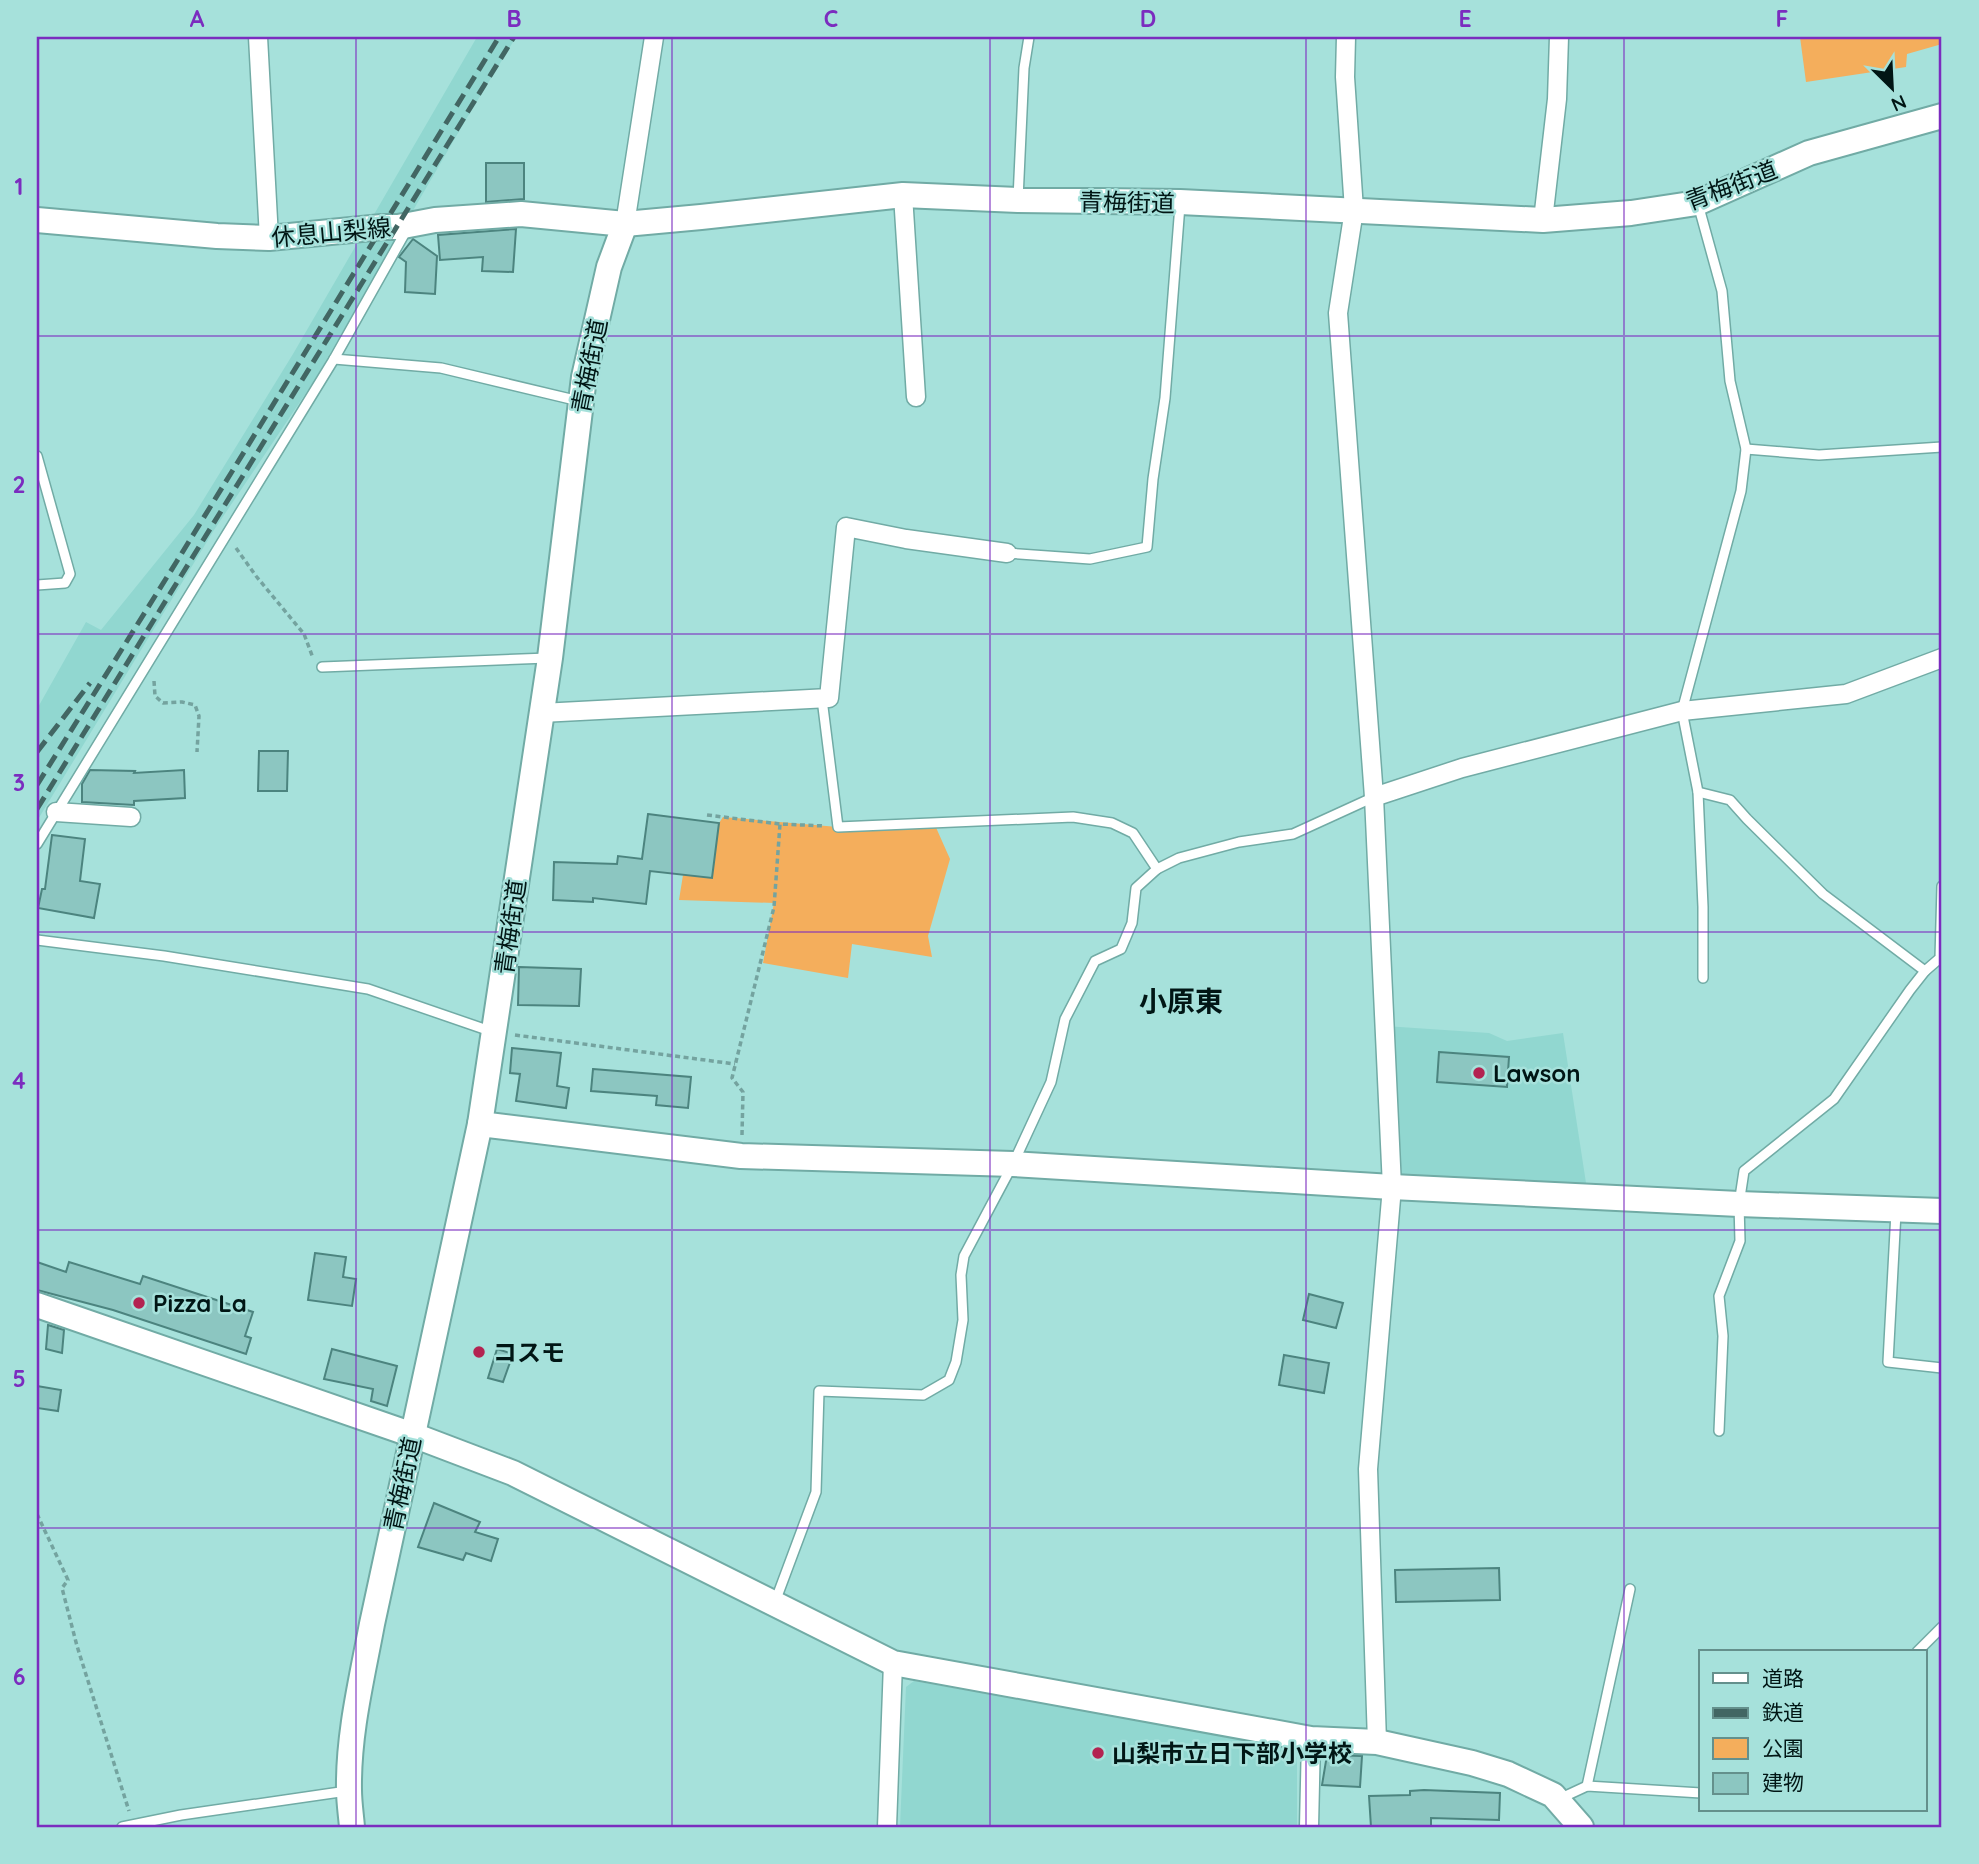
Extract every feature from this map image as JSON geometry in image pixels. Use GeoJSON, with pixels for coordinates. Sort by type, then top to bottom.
{"type":"FeatureCollection","features":[{"type":"Feature","properties":{"kind":"main road","name":"青梅街道"},"geometry":{"type":"LineString","coordinates":[[352,1827],[350,1751],[359,1696],[372,1624],[480,1125],[550,658],[584,377],[610,267],[625,224],[903,195],[1018,200],[1181,202],[1543,220],[1631,213],[1697,203],[1809,153],[1942,116]]}},
{"type":"Feature","properties":{"kind":"main road","name":"休息山梨線"},"geometry":{"type":"LineString","coordinates":[[37,220],[269,239],[410,225],[435,220],[521,214],[625,224]]}},
{"type":"Feature","properties":{"kind":"main road"},"geometry":{"type":"LineString","coordinates":[[480,1125],[741,1156],[1013,1164],[1739,1204],[1942,1211]]}},
{"type":"Feature","properties":{"kind":"main road"},"geometry":{"type":"LineString","coordinates":[[37,1305],[413,1435],[513,1473],[893,1663],[1311,1739],[1377,1742],[1472,1763],[1508,1774],[1553,1795],[1581,1827]]}},
{"type":"Feature","properties":{"kind":"street"},"geometry":{"type":"LineString","coordinates":[[258,37],[269,239]]}},
{"type":"Feature","properties":{"kind":"street"},"geometry":{"type":"LineString","coordinates":[[625,224],[654,37]]}},
{"type":"Feature","properties":{"kind":"street"},"geometry":{"type":"LineString","coordinates":[[1346,37],[1345,77],[1349,102],[1354,211],[1338,313],[1374,797],[1392,1186],[1368,1469],[1377,1742]]}},
{"type":"Feature","properties":{"kind":"street"},"geometry":{"type":"LineString","coordinates":[[1543,220],[1557,99],[1559,37]]}},
{"type":"Feature","properties":{"kind":"street"},"geometry":{"type":"LineString","coordinates":[[903,195],[916,397]]}},
{"type":"Feature","properties":{"kind":"street"},"geometry":{"type":"LineString","coordinates":[[541,713],[830,698],[846,527],[906,539],[1007,553]]}},
{"type":"Feature","properties":{"kind":"street"},"geometry":{"type":"LineString","coordinates":[[1374,797],[1462,768],[1682,711],[1846,694],[1942,658]]}},
{"type":"Feature","properties":{"kind":"street"},"geometry":{"type":"LineString","coordinates":[[56,812],[131,817]]}},
{"type":"Feature","properties":{"kind":"street"},"geometry":{"type":"LineString","coordinates":[[887,1827],[893,1663]]}},
{"type":"Feature","properties":{"kind":"street"},"geometry":{"type":"LineString","coordinates":[[1309,1827],[1311,1739]]}},
{"type":"Feature","properties":{"kind":"lane"},"geometry":{"type":"LineString","coordinates":[[1018,200],[1028,37]]}},
{"type":"Feature","properties":{"kind":"lane"},"geometry":{"type":"LineString","coordinates":[[1007,553],[1090,559],[1147,547],[1153,479],[1165,398],[1181,202]]}},
{"type":"Feature","properties":{"kind":"lane"},"geometry":{"type":"LineString","coordinates":[[1697,203],[1722,291],[1730,381],[1746,450],[1741,491],[1682,711],[1698,792],[1703,978]]}},
{"type":"Feature","properties":{"kind":"lane"},"geometry":{"type":"LineString","coordinates":[[37,844],[334,359],[410,225]]}},
{"type":"Feature","properties":{"kind":"lane"},"geometry":{"type":"LineString","coordinates":[[334,359],[441,368],[581,402]]}},
{"type":"Feature","properties":{"kind":"lane"},"geometry":{"type":"LineString","coordinates":[[1746,450],[1819,455],[1942,447]]}},
{"type":"Feature","properties":{"kind":"lane"},"geometry":{"type":"LineString","coordinates":[[37,456],[70,574],[65,583],[37,585]]}},
{"type":"Feature","properties":{"kind":"lane"},"geometry":{"type":"LineString","coordinates":[[321,667],[550,658]]}},
{"type":"Feature","properties":{"kind":"lane"},"geometry":{"type":"LineString","coordinates":[[822,699],[838,827],[1073,817],[1112,823],[1133,833],[1157,869]]}},
{"type":"Feature","properties":{"kind":"lane"},"geometry":{"type":"LineString","coordinates":[[1698,792],[1730,800],[1823,894],[1925,971]]}},
{"type":"Feature","properties":{"kind":"lane"},"geometry":{"type":"LineString","coordinates":[[775,1604],[816,1492],[819,1391],[923,1395],[949,1381],[957,1362],[962,1320],[961,1275],[964,1256],[1013,1164],[1051,1082],[1065,1019],[1096,961],[1121,949],[1132,923],[1136,888],[1157,869],[1179,858],[1239,842],[1293,834],[1374,797]]}},
{"type":"Feature","properties":{"kind":"lane"},"geometry":{"type":"LineString","coordinates":[[1719,1431],[1723,1336],[1719,1296],[1740,1241],[1739,1204],[1744,1171],[1835,1099],[1910,990],[1940,958],[1942,886]]}},
{"type":"Feature","properties":{"kind":"lane"},"geometry":{"type":"LineString","coordinates":[[37,940],[164,956],[368,989],[495,1032]]}},
{"type":"Feature","properties":{"kind":"lane"},"geometry":{"type":"LineString","coordinates":[[1896,1209],[1888,1362],[1942,1368]]}},
{"type":"Feature","properties":{"kind":"lane"},"geometry":{"type":"LineString","coordinates":[[1587,1786],[1630,1589]]}},
{"type":"Feature","properties":{"kind":"lane"},"geometry":{"type":"LineString","coordinates":[[1919,1650],[1942,1627]]}},
{"type":"Feature","properties":{"kind":"lane"},"geometry":{"type":"LineString","coordinates":[[1558,1800],[1587,1786],[1699,1793]]}},
{"type":"Feature","properties":{"kind":"lane"},"geometry":{"type":"LineString","coordinates":[[122,1827],[181,1815],[349,1791]]}},
{"type":"Feature","properties":{"kind":"path"},"geometry":{"type":"LineString","coordinates":[[227,535],[256,576],[304,634],[314,660],[321,667]]}},
{"type":"Feature","properties":{"kind":"path"},"geometry":{"type":"LineString","coordinates":[[150,658],[155,696],[163,703],[182,702],[195,705],[199,716],[197,752]]}},
{"type":"Feature","properties":{"kind":"path"},"geometry":{"type":"LineString","coordinates":[[707,815],[780,824],[838,827]]}},
{"type":"Feature","properties":{"kind":"path"},"geometry":{"type":"LineString","coordinates":[[741,1156],[743,1092],[732,1078],[774,908],[780,824]]}},
{"type":"Feature","properties":{"kind":"path"},"geometry":{"type":"LineString","coordinates":[[495,1032],[735,1065]]}},
{"type":"Feature","properties":{"kind":"path"},"geometry":{"type":"LineString","coordinates":[[37,1514],[68,1580],[62,1588],[77,1646],[133,1824]]}},
{"type":"Feature","properties":{"kind":"shaded area"},"geometry":{"type":"Polygon","coordinates":[[[477,37],[516,37],[314,381],[214,530],[37,821],[37,709],[86,622],[101,630],[194,515],[293,354],[477,37]]]}},
{"type":"Feature","properties":{"kind":"shaded area"},"geometry":{"type":"Polygon","coordinates":[[[1385,1026],[1489,1033],[1507,1041],[1563,1033],[1588,1196],[1392,1187],[1385,1026]]]}},
{"type":"Feature","properties":{"kind":"shaded area","name":"山梨市立日下部小学校"},"geometry":{"type":"Polygon","coordinates":[[[914,1681],[1290,1747],[1297,1758],[1297,1827],[900,1827],[906,1687],[914,1681]]]}},
{"type":"Feature","properties":{"kind":"green space"},"geometry":{"type":"Polygon","coordinates":[[[1800,37],[1942,37],[1942,44],[1907,54],[1906,67],[1806,82],[1800,37]]]}},
{"type":"Feature","properties":{"kind":"green space"},"geometry":{"type":"Polygon","coordinates":[[[723,817],[838,827],[934,823],[950,859],[928,936],[932,957],[852,944],[848,978],[763,963],[774,903],[679,900],[683,875],[712,878],[719,823],[723,817]]]}},
{"type":"Feature","properties":{"kind":"building"},"geometry":{"type":"Polygon","coordinates":[[[486,163],[524,163],[524,199],[486,202],[486,163]]]}},
{"type":"Feature","properties":{"kind":"building"},"geometry":{"type":"Polygon","coordinates":[[[516,229],[513,272],[482,271],[483,257],[440,260],[438,235],[516,229]]]}},
{"type":"Feature","properties":{"kind":"building"},"geometry":{"type":"Polygon","coordinates":[[[413,239],[437,256],[435,294],[405,292],[406,262],[399,257],[413,239]]]}},
{"type":"Feature","properties":{"kind":"building"},"geometry":{"type":"Polygon","coordinates":[[[259,751],[288,751],[287,791],[258,791],[259,751]]]}},
{"type":"Feature","properties":{"kind":"building"},"geometry":{"type":"Polygon","coordinates":[[[90,770],[135,771],[134,773],[184,770],[185,798],[134,801],[134,805],[82,802],[82,784],[90,770]]]}},
{"type":"Feature","properties":{"kind":"building"},"geometry":{"type":"Polygon","coordinates":[[[648,814],[719,823],[712,878],[650,871],[646,904],[593,898],[593,902],[553,900],[554,862],[617,864],[618,856],[642,859],[648,814]]]}},
{"type":"Feature","properties":{"kind":"building"},"geometry":{"type":"Polygon","coordinates":[[[52,835],[85,839],[80,881],[100,884],[94,918],[38,908],[42,889],[45,889],[52,835]]]}},
{"type":"Feature","properties":{"kind":"building"},"geometry":{"type":"Polygon","coordinates":[[[519,967],[581,969],[579,1006],[518,1005],[519,967]]]}},
{"type":"Feature","properties":{"kind":"building"},"geometry":{"type":"Polygon","coordinates":[[[512,1048],[561,1053],[557,1086],[569,1088],[566,1108],[516,1101],[520,1074],[510,1073],[512,1048]]]}},
{"type":"Feature","properties":{"kind":"building"},"geometry":{"type":"Polygon","coordinates":[[[1439,1052],[1509,1057],[1507,1087],[1437,1082],[1439,1052]]]}},
{"type":"Feature","properties":{"kind":"building"},"geometry":{"type":"Polygon","coordinates":[[[593,1069],[691,1077],[688,1108],[656,1105],[657,1096],[591,1091],[593,1069]]]}},
{"type":"Feature","properties":{"kind":"building"},"geometry":{"type":"Polygon","coordinates":[[[315,1253],[346,1257],[343,1277],[356,1279],[352,1306],[308,1300],[315,1253]]]}},
{"type":"Feature","properties":{"kind":"building"},"geometry":{"type":"Polygon","coordinates":[[[37,1262],[66,1272],[69,1262],[140,1284],[143,1276],[253,1312],[245,1336],[251,1338],[246,1354],[113,1310],[37,1290],[37,1262]]]}},
{"type":"Feature","properties":{"kind":"building"},"geometry":{"type":"Polygon","coordinates":[[[1309,1294],[1343,1303],[1336,1328],[1303,1320],[1309,1294]]]}},
{"type":"Feature","properties":{"kind":"building"},"geometry":{"type":"Polygon","coordinates":[[[48,1325],[64,1330],[62,1353],[46,1349],[48,1325]]]}},
{"type":"Feature","properties":{"kind":"building"},"geometry":{"type":"Polygon","coordinates":[[[332,1349],[397,1366],[387,1406],[371,1401],[373,1389],[324,1379],[332,1349]]]}},
{"type":"Feature","properties":{"kind":"building"},"geometry":{"type":"Polygon","coordinates":[[[497,1349],[513,1354],[503,1382],[488,1378],[497,1349]]]}},
{"type":"Feature","properties":{"kind":"building"},"geometry":{"type":"Polygon","coordinates":[[[1284,1355],[1329,1363],[1324,1393],[1279,1385],[1284,1355]]]}},
{"type":"Feature","properties":{"kind":"building"},"geometry":{"type":"Polygon","coordinates":[[[37,1386],[61,1390],[58,1411],[37,1408],[37,1386]]]}},
{"type":"Feature","properties":{"kind":"building"},"geometry":{"type":"Polygon","coordinates":[[[434,1503],[480,1522],[475,1532],[498,1539],[491,1561],[466,1553],[463,1560],[418,1547],[434,1503]]]}},
{"type":"Feature","properties":{"kind":"building"},"geometry":{"type":"Polygon","coordinates":[[[1499,1568],[1500,1600],[1396,1602],[1395,1570],[1499,1568]]]}},
{"type":"Feature","properties":{"kind":"building"},"geometry":{"type":"Polygon","coordinates":[[[1327,1755],[1362,1756],[1360,1787],[1322,1785],[1327,1755]]]}},
{"type":"Feature","properties":{"kind":"building"},"geometry":{"type":"Polygon","coordinates":[[[1410,1791],[1500,1793],[1499,1820],[1431,1818],[1431,1826],[1371,1827],[1369,1796],[1410,1795],[1410,1791]]]}},
{"type":"Feature","properties":{"kind":"railway"},"geometry":{"type":"LineString","coordinates":[[37,785],[499,37]]}},
{"type":"Feature","properties":{"kind":"railway"},"geometry":{"type":"LineString","coordinates":[[37,809],[514,37]]}},
{"type":"Feature","properties":{"kind":"railway"},"geometry":{"type":"LineString","coordinates":[[37,752],[90,683]]}},
{"type":"Feature","properties":{"kind":"place","name":"Lawson"},"geometry":{"type":"Point","coordinates":[1479,1073]}},
{"type":"Feature","properties":{"kind":"place","name":"Pizza La"},"geometry":{"type":"Point","coordinates":[139,1303]}},
{"type":"Feature","properties":{"kind":"place","name":"コスモ"},"geometry":{"type":"Point","coordinates":[479,1352]}},
{"type":"Feature","properties":{"kind":"place","name":"山梨市立日下部小学校"},"geometry":{"type":"Point","coordinates":[1098,1753]}},
{"type":"Feature","properties":{"kind":"district","name":"小原東"},"geometry":{"type":"Point","coordinates":[1181,1000]}}]}
